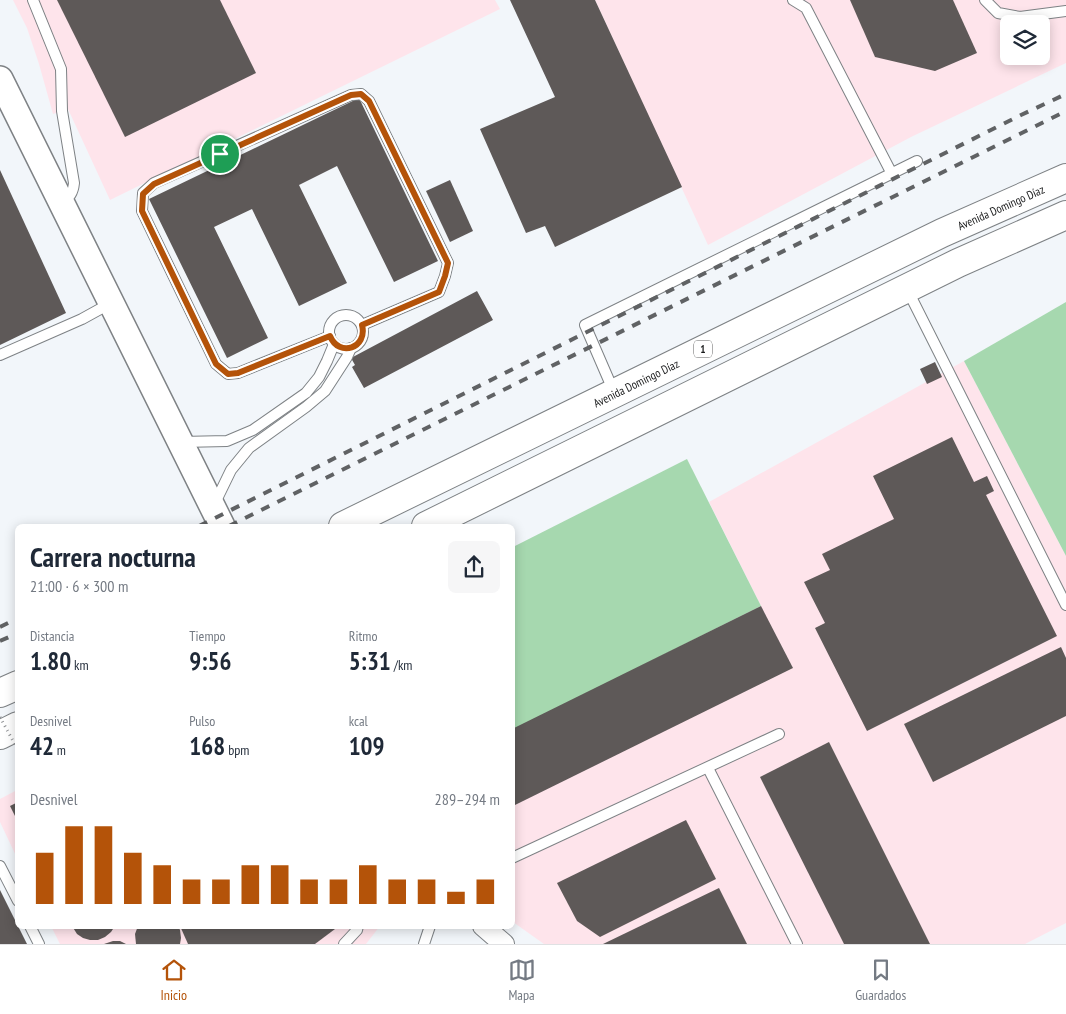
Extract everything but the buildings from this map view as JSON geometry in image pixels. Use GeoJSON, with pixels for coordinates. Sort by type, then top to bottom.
{"type":"FeatureCollection","features":[{"type":"Feature","properties":{"kind":"main road","name":"Avenida Domingo Díaz"},"geometry":{"type":"LineString","coordinates":[[347,524],[942,232],[1066,178]]}},
{"type":"Feature","properties":{"kind":"main road"},"geometry":{"type":"LineString","coordinates":[[430,524],[958,263],[1066,216]]}},
{"type":"Feature","properties":{"kind":"main road"},"geometry":{"type":"LineString","coordinates":[[0,694],[15,686]]}},
{"type":"Feature","properties":{"kind":"main road"},"geometry":{"type":"LineString","coordinates":[[0,735],[15,728]]}},
{"type":"Feature","properties":{"kind":"street"},"geometry":{"type":"LineString","coordinates":[[0,78],[217,517]]}},
{"type":"Feature","properties":{"kind":"street"},"geometry":{"type":"LineString","coordinates":[[486,929],[504,944]]}},
{"type":"Feature","properties":{"kind":"lane"},"geometry":{"type":"LineString","coordinates":[[33,0],[61,69],[62,111],[74,183],[73,192],[61,202]]}},
{"type":"Feature","properties":{"kind":"lane"},"geometry":{"type":"LineString","coordinates":[[793,0],[806,8],[892,174]]}},
{"type":"Feature","properties":{"kind":"lane"},"geometry":{"type":"LineString","coordinates":[[985,0],[998,13],[1020,17],[1066,11]]}},
{"type":"Feature","properties":{"kind":"lane"},"geometry":{"type":"LineString","coordinates":[[332,340],[238,373],[228,374],[216,364],[142,211],[143,194],[154,184],[351,95],[361,94],[369,101],[448,263],[439,292],[362,325]]}},
{"type":"Feature","properties":{"kind":"lane"},"geometry":{"type":"LineString","coordinates":[[615,393],[585,325],[917,161]]}},
{"type":"Feature","properties":{"kind":"lane"},"geometry":{"type":"LineString","coordinates":[[907,288],[1066,605]]}},
{"type":"Feature","properties":{"kind":"lane"},"geometry":{"type":"LineString","coordinates":[[0,355],[82,319],[111,303]]}},
{"type":"Feature","properties":{"kind":"lane"},"geometry":{"type":"LineString","coordinates":[[181,442],[227,441],[253,430],[306,393],[319,377],[327,361],[332,340],[331,325],[338,317],[349,315],[362,325],[363,331],[360,341],[351,348],[336,375],[324,391],[306,408],[248,448],[231,470],[217,517]]}},
{"type":"Feature","properties":{"kind":"lane"},"geometry":{"type":"LineString","coordinates":[[332,340],[342,348],[351,348]]}},
{"type":"Feature","properties":{"kind":"lane"},"geometry":{"type":"LineString","coordinates":[[515,857],[779,734]]}},
{"type":"Feature","properties":{"kind":"lane"},"geometry":{"type":"LineString","coordinates":[[708,768],[797,944]]}},
{"type":"Feature","properties":{"kind":"lane"},"geometry":{"type":"LineString","coordinates":[[0,866],[15,895]]}},
{"type":"Feature","properties":{"kind":"lane"},"geometry":{"type":"LineString","coordinates":[[32,929],[40,944]]}},
{"type":"Feature","properties":{"kind":"lane"},"geometry":{"type":"LineString","coordinates":[[344,944],[357,929]]}},
{"type":"Feature","properties":{"kind":"lane"},"geometry":{"type":"LineString","coordinates":[[424,944],[429,929]]}},
{"type":"Feature","properties":{"kind":"path"},"geometry":{"type":"LineString","coordinates":[[0,716],[15,744]]}},
{"type":"Feature","properties":{"kind":"shaded area"},"geometry":{"type":"Polygon","coordinates":[[[13,0],[495,0],[500,9],[110,200],[68,109],[53,114],[27,28],[13,0]]]}},
{"type":"Feature","properties":{"kind":"shaded area"},"geometry":{"type":"Polygon","coordinates":[[[595,0],[1066,0],[1066,63],[911,137],[708,245],[595,0]]]}},
{"type":"Feature","properties":{"kind":"shaded area"},"geometry":{"type":"Polygon","coordinates":[[[964,361],[1066,556],[1066,923],[1025,944],[544,944],[515,923],[515,728],[761,606],[709,502],[964,361]]]}},
{"type":"Feature","properties":{"kind":"shaded area"},"geometry":{"type":"Polygon","coordinates":[[[15,791],[15,854],[0,822],[0,799],[15,791]]]}},
{"type":"Feature","properties":{"kind":"shaded area"},"geometry":{"type":"Polygon","coordinates":[[[52,929],[378,929],[366,944],[60,944],[52,929]]]}},
{"type":"Feature","properties":{"kind":"green space"},"geometry":{"type":"Polygon","coordinates":[[[1066,302],[1066,556],[964,361],[1066,302]]]}},
{"type":"Feature","properties":{"kind":"green space"},"geometry":{"type":"Polygon","coordinates":[[[687,459],[761,606],[515,729],[515,546],[687,459]]]}},
{"type":"Feature","properties":{"kind":"railway"},"geometry":{"type":"LineString","coordinates":[[203,524],[1066,94]]}},
{"type":"Feature","properties":{"kind":"railway"},"geometry":{"type":"LineString","coordinates":[[233,524],[1066,111]]}},
{"type":"Feature","properties":{"kind":"railway"},"geometry":{"type":"LineString","coordinates":[[0,627],[15,620]]}},
{"type":"Feature","properties":{"kind":"railway"},"geometry":{"type":"LineString","coordinates":[[0,641],[15,634]]}},
{"type":"Feature","properties":{"kind":"route"},"geometry":{"type":"LineString","coordinates":[[361,94],[369,101],[448,263],[439,292],[362,325],[363,331],[360,341],[351,348],[338,347],[330,336],[238,373],[228,374],[216,364],[142,211],[143,194],[154,184],[220,154],[351,95],[361,94]]}}]}
